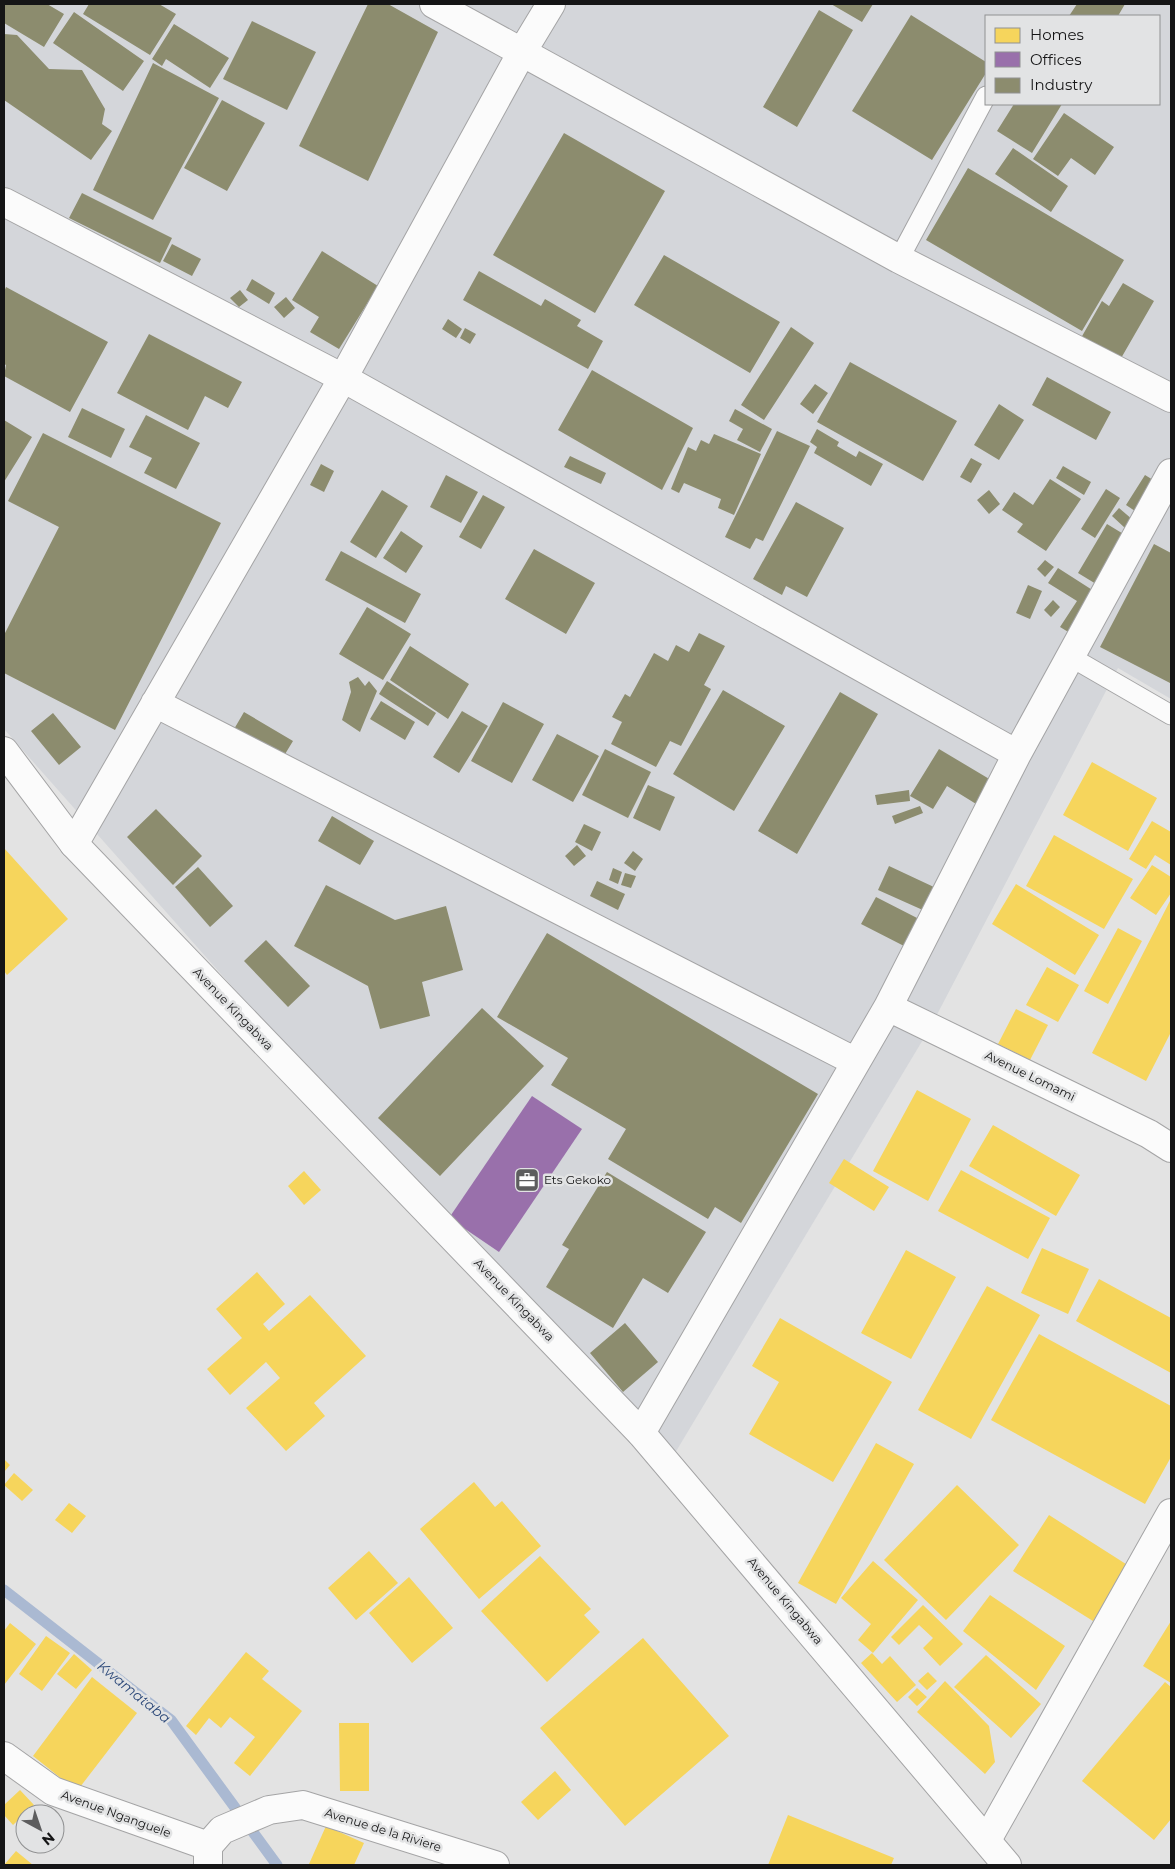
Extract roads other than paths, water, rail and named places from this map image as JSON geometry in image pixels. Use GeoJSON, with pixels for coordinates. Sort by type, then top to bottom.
{"type":"FeatureCollection","features":[{"type":"Feature","properties":{"kind":"street"},"geometry":{"type":"LineString","coordinates":[[434,4],[900,259],[1171,398]]}},
{"type":"Feature","properties":{"kind":"street"},"geometry":{"type":"LineString","coordinates":[[74,844],[343,378],[550,4]]}},
{"type":"Feature","properties":{"kind":"street"},"geometry":{"type":"LineString","coordinates":[[4,202],[343,378],[1017,754]]}},
{"type":"Feature","properties":{"kind":"street"},"geometry":{"type":"LineString","coordinates":[[641,1433],[888,1007],[1017,754],[1171,473]]}},
{"type":"Feature","properties":{"kind":"street"},"geometry":{"type":"LineString","coordinates":[[155,703],[856,1062]]}},
{"type":"Feature","properties":{"kind":"street","name":"Avenue Kingabwa"},"geometry":{"type":"LineString","coordinates":[[4,751],[74,844],[641,1433],[1007,1865]]}},
{"type":"Feature","properties":{"kind":"street","name":"Avenue Lomami"},"geometry":{"type":"LineString","coordinates":[[888,1007],[1149,1134],[1171,1148]]}},
{"type":"Feature","properties":{"kind":"street"},"geometry":{"type":"LineString","coordinates":[[987,1840],[1171,1513]]}},
{"type":"Feature","properties":{"kind":"street","name":"Avenue Nganguele"},"geometry":{"type":"LineString","coordinates":[[4,1756],[53,1791],[212,1847]]}},
{"type":"Feature","properties":{"kind":"street","name":"Avenue de la Riviere"},"geometry":{"type":"LineString","coordinates":[[212,1847],[269,1810],[303,1805],[495,1865]]}},
{"type":"Feature","properties":{"kind":"lane"},"geometry":{"type":"LineString","coordinates":[[900,259],[985,98]]}},
{"type":"Feature","properties":{"kind":"lane"},"geometry":{"type":"LineString","coordinates":[[1069,656],[1171,715]]}},
{"type":"Feature","properties":{"kind":"waterway","name":"Kwamataba"},"geometry":{"type":"LineString","coordinates":[[4,1590],[171,1720],[277,1865]]}},
{"type":"Feature","properties":{"kind":"place","name":"Ets Gekoko"},"geometry":{"type":"Point","coordinates":[527,1180]}}]}
